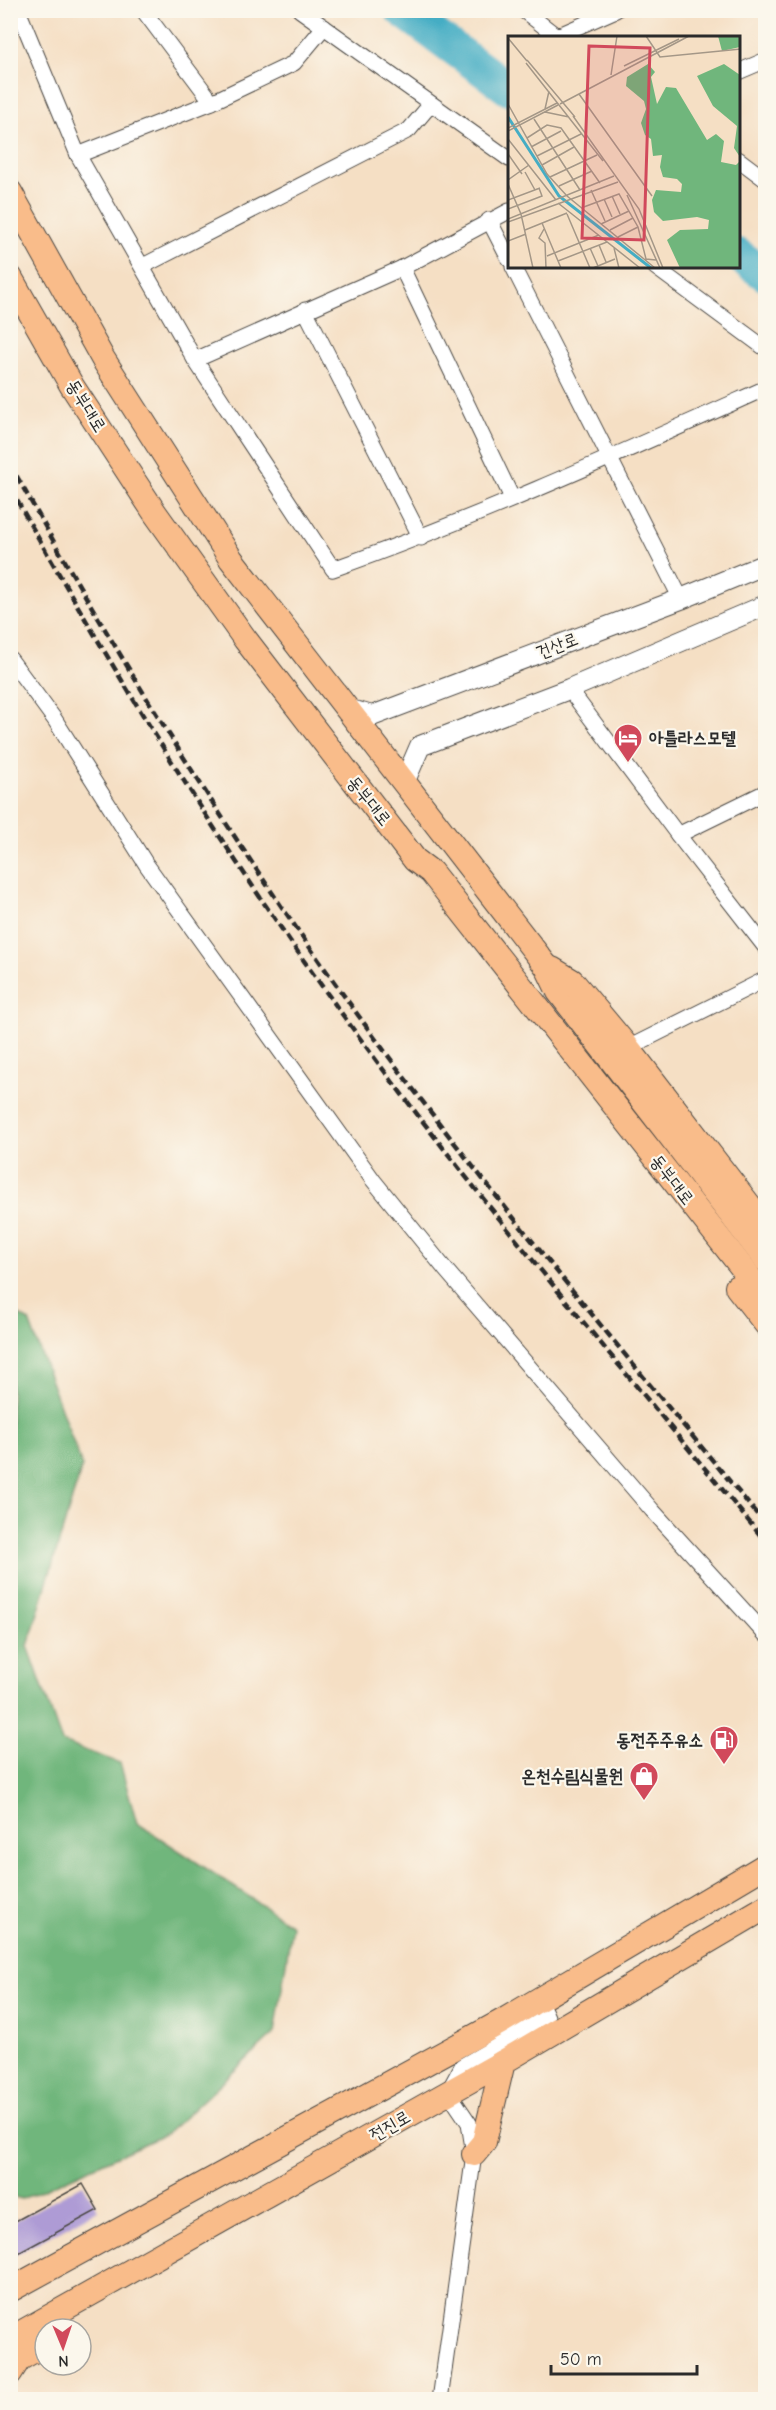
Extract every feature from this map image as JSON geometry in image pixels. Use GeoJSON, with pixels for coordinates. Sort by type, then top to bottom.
{"type":"FeatureCollection","features":[{"type":"Feature","properties":{"kind":"main road","name":"동부대로"},"geometry":{"type":"LineString","coordinates":[[10,192],[103,359],[231,559],[548,967],[559,992],[765,1260]]}},
{"type":"Feature","properties":{"kind":"main road","name":"동부대로"},"geometry":{"type":"LineString","coordinates":[[10,277],[72,386],[155,513],[245,639],[415,860],[431,872],[765,1298]]}},
{"type":"Feature","properties":{"kind":"main road"},"geometry":{"type":"LineString","coordinates":[[415,860],[422,883],[765,1324]]}},
{"type":"Feature","properties":{"kind":"main road","name":"동부대로"},"geometry":{"type":"LineString","coordinates":[[548,967],[572,981],[628,1048],[765,1227]]}},
{"type":"Feature","properties":{"kind":"main road","name":"전진로"},"geometry":{"type":"LineString","coordinates":[[10,2290],[539,2000],[765,1865]]}},
{"type":"Feature","properties":{"kind":"main road","name":"전진로"},"geometry":{"type":"LineString","coordinates":[[73,2317],[448,2092],[503,2062],[765,1907]]}},
{"type":"Feature","properties":{"kind":"main road"},"geometry":{"type":"LineString","coordinates":[[474,2154],[484,2142],[503,2062]]}},
{"type":"Feature","properties":{"kind":"main road","name":"전진로"},"geometry":{"type":"LineString","coordinates":[[10,2339],[33,2336]]}},
{"type":"Feature","properties":{"kind":"main road"},"geometry":{"type":"LineString","coordinates":[[10,2373],[19,2359],[33,2345]]}},
{"type":"Feature","properties":{"kind":"street"},"geometry":{"type":"LineString","coordinates":[[18,10],[78,155],[195,360],[333,569],[421,538],[611,458],[765,388]]}},
{"type":"Feature","properties":{"kind":"street"},"geometry":{"type":"LineString","coordinates":[[143,10],[212,102]]}},
{"type":"Feature","properties":{"kind":"street"},"geometry":{"type":"LineString","coordinates":[[300,10],[508,158]]}},
{"type":"Feature","properties":{"kind":"street"},"geometry":{"type":"LineString","coordinates":[[524,10],[557,36]]}},
{"type":"Feature","properties":{"kind":"street"},"geometry":{"type":"LineString","coordinates":[[560,36],[616,10]]}},
{"type":"Feature","properties":{"kind":"street"},"geometry":{"type":"LineString","coordinates":[[78,155],[212,102],[294,63],[324,27]]}},
{"type":"Feature","properties":{"kind":"street"},"geometry":{"type":"LineString","coordinates":[[740,71],[761,62]]}},
{"type":"Feature","properties":{"kind":"street"},"geometry":{"type":"LineString","coordinates":[[143,266],[409,130],[431,104]]}},
{"type":"Feature","properties":{"kind":"street"},"geometry":{"type":"LineString","coordinates":[[740,161],[765,180]]}},
{"type":"Feature","properties":{"kind":"street"},"geometry":{"type":"LineString","coordinates":[[195,360],[402,268],[508,211]]}},
{"type":"Feature","properties":{"kind":"street"},"geometry":{"type":"LineString","coordinates":[[489,220],[508,257]]}},
{"type":"Feature","properties":{"kind":"street"},"geometry":{"type":"LineString","coordinates":[[402,268],[512,498]]}},
{"type":"Feature","properties":{"kind":"street"},"geometry":{"type":"LineString","coordinates":[[514,268],[681,599]]}},
{"type":"Feature","properties":{"kind":"street"},"geometry":{"type":"LineString","coordinates":[[656,268],[765,349]]}},
{"type":"Feature","properties":{"kind":"street"},"geometry":{"type":"LineString","coordinates":[[305,310],[421,538]]}},
{"type":"Feature","properties":{"kind":"street","name":"건산로"},"geometry":{"type":"LineString","coordinates":[[347,709],[372,717],[681,599],[765,564]]}},
{"type":"Feature","properties":{"kind":"street"},"geometry":{"type":"LineString","coordinates":[[405,783],[420,746],[569,688],[765,605]]}},
{"type":"Feature","properties":{"kind":"street"},"geometry":{"type":"LineString","coordinates":[[10,659],[55,720],[146,864],[373,1180],[445,1269],[637,1492],[765,1635]]}},
{"type":"Feature","properties":{"kind":"street"},"geometry":{"type":"LineString","coordinates":[[569,688],[765,948]]}},
{"type":"Feature","properties":{"kind":"street"},"geometry":{"type":"LineString","coordinates":[[678,835],[765,792]]}},
{"type":"Feature","properties":{"kind":"street"},"geometry":{"type":"LineString","coordinates":[[628,1048],[765,979]]}},
{"type":"Feature","properties":{"kind":"street"},"geometry":{"type":"LineString","coordinates":[[440,2400],[474,2154],[470,2123],[448,2092],[462,2066],[547,2017],[539,2000]]}},
{"type":"Feature","properties":{"kind":"green space"},"geometry":{"type":"Polygon","coordinates":[[[11,1310],[29,1321],[82,1466],[28,1646],[62,1742],[120,1763],[137,1823],[292,1925],[275,2033],[166,2134],[22,2199],[10,2196],[11,1310]]]}},
{"type":"Feature","properties":{"kind":"building"},"geometry":{"type":"Polygon","coordinates":[[[83,2184],[98,2210],[13,2256],[10,2252],[10,2224],[83,2184]]]}},
{"type":"Feature","properties":{"kind":"waterway"},"geometry":{"type":"LineString","coordinates":[[401,10],[508,88]]}},
{"type":"Feature","properties":{"kind":"waterway"},"geometry":{"type":"LineString","coordinates":[[740,256],[766,275]]}},
{"type":"Feature","properties":{"kind":"railway"},"geometry":{"type":"LineString","coordinates":[[10,464],[166,730],[250,859],[337,986],[493,1192],[766,1525]]}},
{"type":"Feature","properties":{"kind":"railway"},"geometry":{"type":"LineString","coordinates":[[10,488],[156,736],[233,857],[314,975],[422,1121],[478,1192],[766,1542]]}},
{"type":"Feature","properties":{"kind":"place","name":"아틀라스모텔"},"geometry":{"type":"Point","coordinates":[628,764]}},
{"type":"Feature","properties":{"kind":"place","name":"동전주주유소"},"geometry":{"type":"Point","coordinates":[724,1766]}},
{"type":"Feature","properties":{"kind":"place","name":"온천수림식물원"},"geometry":{"type":"Point","coordinates":[644,1802]}}]}
